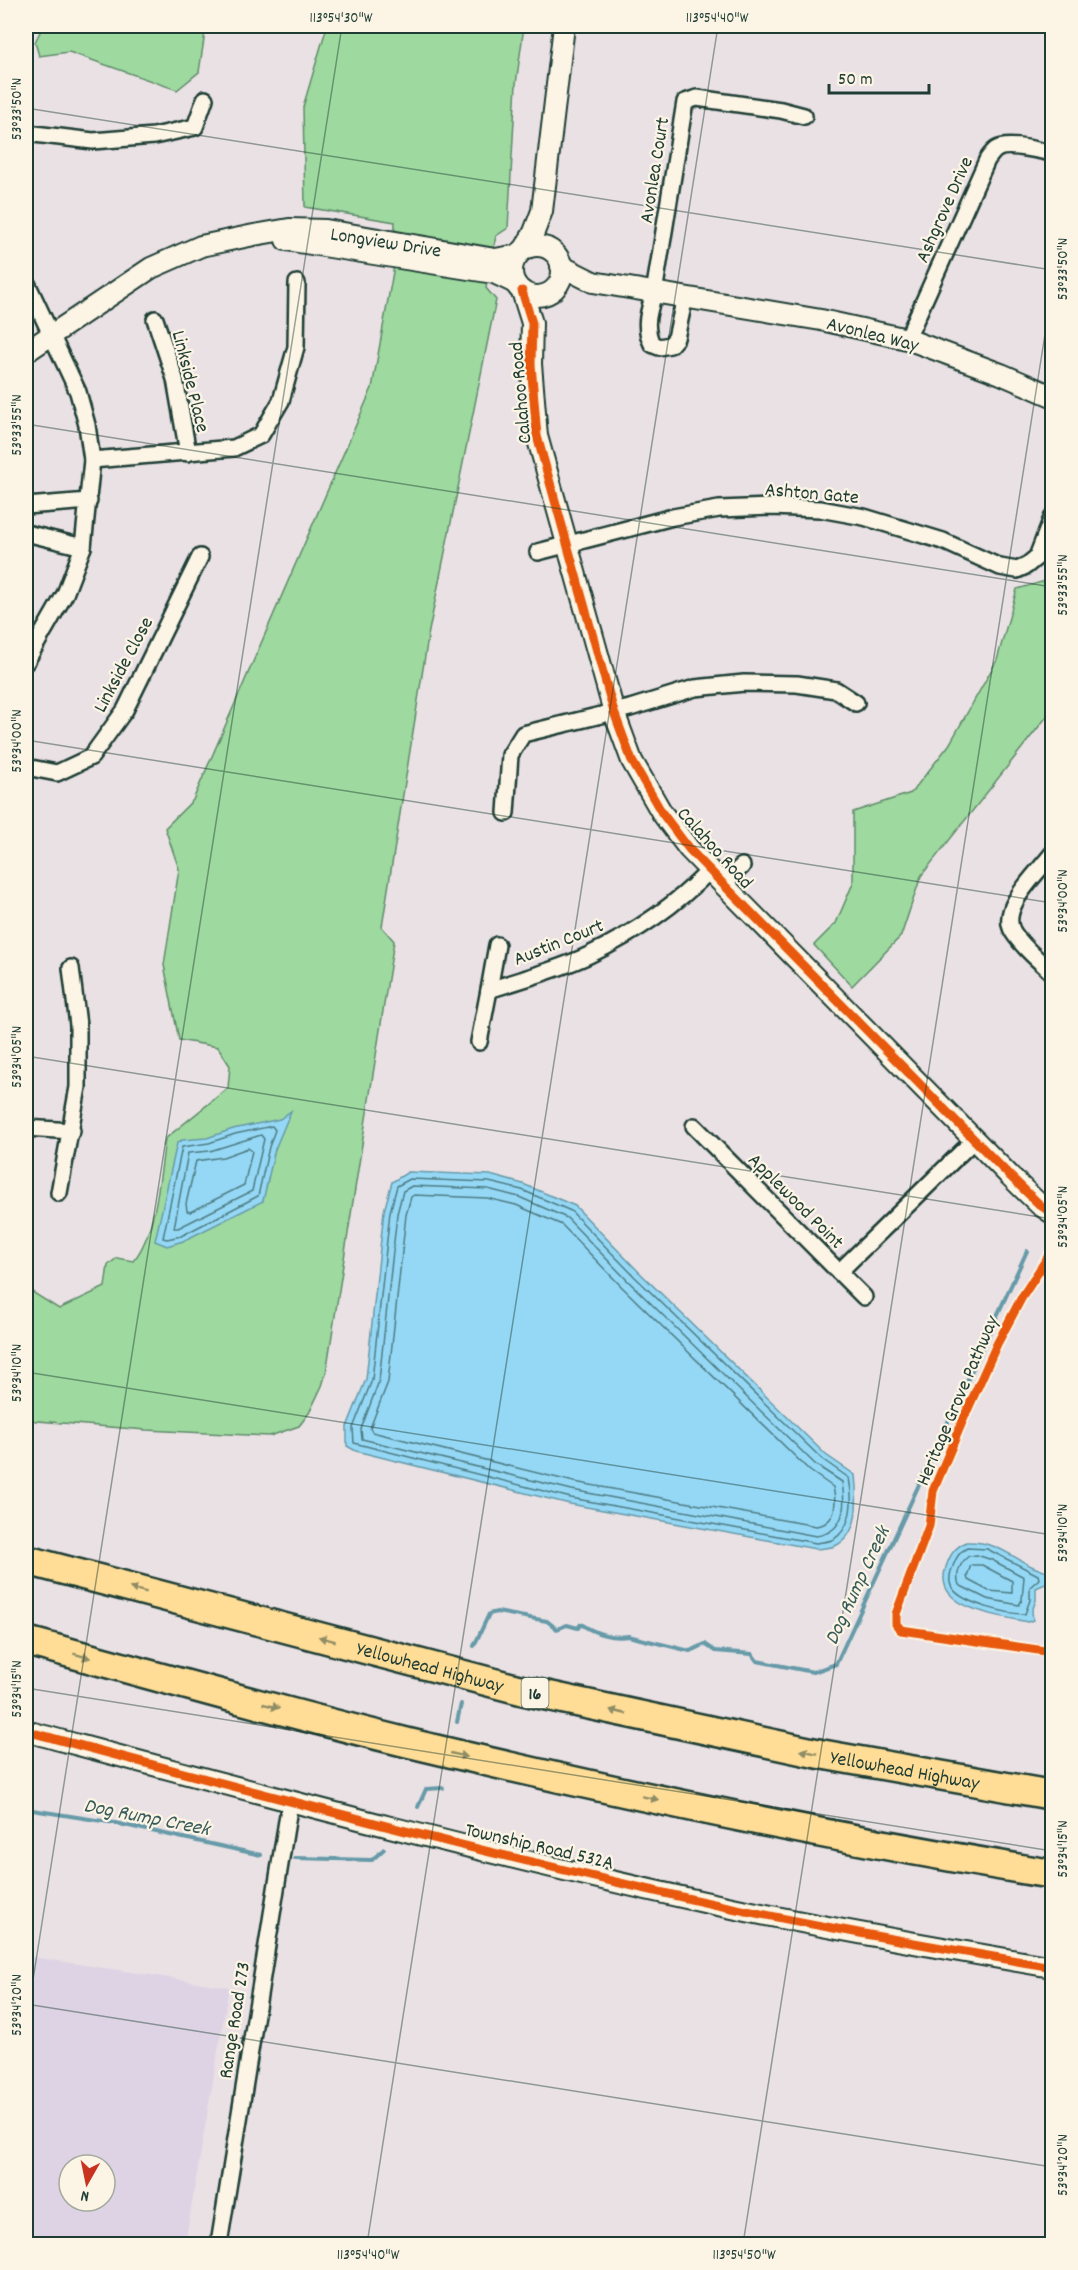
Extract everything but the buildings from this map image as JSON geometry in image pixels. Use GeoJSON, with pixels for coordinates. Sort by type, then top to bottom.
{"type":"FeatureCollection","features":[{"type":"Feature","properties":{"kind":"highway","name":"Yellowhead Highway"},"geometry":{"type":"LineString","coordinates":[[26,1560],[521,1690],[820,1754],[1053,1796]]}},
{"type":"Feature","properties":{"kind":"highway"},"geometry":{"type":"LineString","coordinates":[[26,1641],[406,1742],[522,1769],[816,1833],[1053,1874]]}},
{"type":"Feature","properties":{"kind":"street"},"geometry":{"type":"LineString","coordinates":[[542,211],[545,233],[557,259],[560,281],[552,290],[534,296],[519,287],[512,268],[534,232],[542,211],[564,26]]}},
{"type":"Feature","properties":{"kind":"street","name":"Avonlea Court"},"geometry":{"type":"LineString","coordinates":[[654,293],[685,102],[697,98],[780,110],[804,116]]}},
{"type":"Feature","properties":{"kind":"street"},"geometry":{"type":"LineString","coordinates":[[26,133],[93,141],[154,136],[195,127],[205,99]]}},
{"type":"Feature","properties":{"kind":"street","name":"Ashgrove Drive"},"geometry":{"type":"LineString","coordinates":[[907,339],[987,160],[993,152],[999,147],[1008,146],[1053,153]]}},
{"type":"Feature","properties":{"kind":"street","name":"Longview Drive"},"geometry":{"type":"LineString","coordinates":[[26,352],[151,268],[201,246],[254,235],[288,229],[326,230],[495,259],[521,252]]}},
{"type":"Feature","properties":{"kind":"street","name":"Longview Drive"},"geometry":{"type":"LineString","coordinates":[[254,235],[494,273],[519,287]]}},
{"type":"Feature","properties":{"kind":"street"},"geometry":{"type":"LineString","coordinates":[[521,252],[539,246],[557,259]]}},
{"type":"Feature","properties":{"kind":"street","name":"Avonlea Way"},"geometry":{"type":"LineString","coordinates":[[557,259],[592,282]]}},
{"type":"Feature","properties":{"kind":"street"},"geometry":{"type":"LineString","coordinates":[[26,281],[78,392],[87,425],[92,460],[83,547],[65,594],[26,662]]}},
{"type":"Feature","properties":{"kind":"street","name":"Avonlea Way"},"geometry":{"type":"LineString","coordinates":[[552,290],[592,282],[821,320],[907,339],[1053,396]]}},
{"type":"Feature","properties":{"kind":"street","name":"Linkside Place"},"geometry":{"type":"LineString","coordinates":[[92,460],[234,448],[261,435],[281,401],[296,348],[297,283]]}},
{"type":"Feature","properties":{"kind":"street","name":"Calahoo Road"},"geometry":{"type":"LineString","coordinates":[[519,287],[532,322],[531,364],[537,436],[614,712],[633,761],[662,813],[689,849],[716,877],[974,1140],[1040,1205],[1053,1213]]}},
{"type":"Feature","properties":{"kind":"street","name":"Calahoo Road"},"geometry":{"type":"LineString","coordinates":[[532,322],[541,303],[552,290]]}},
{"type":"Feature","properties":{"kind":"street"},"geometry":{"type":"LineString","coordinates":[[654,293],[646,332],[652,344],[659,347],[670,345],[676,338],[685,297]]}},
{"type":"Feature","properties":{"kind":"street","name":"Linkside Place"},"geometry":{"type":"LineString","coordinates":[[155,319],[175,380],[188,453]]}},
{"type":"Feature","properties":{"kind":"street"},"geometry":{"type":"LineString","coordinates":[[26,506],[89,501]]}},
{"type":"Feature","properties":{"kind":"street","name":"Ashton Gate"},"geometry":{"type":"LineString","coordinates":[[568,543],[674,516],[719,508],[820,509],[864,517],[903,528],[943,542],[1000,567],[1017,570],[1037,557],[1053,518]]}},
{"type":"Feature","properties":{"kind":"street"},"geometry":{"type":"LineString","coordinates":[[26,533],[83,547]]}},
{"type":"Feature","properties":{"kind":"street"},"geometry":{"type":"LineString","coordinates":[[538,552],[568,543]]}},
{"type":"Feature","properties":{"kind":"street","name":"Linkside Close"},"geometry":{"type":"LineString","coordinates":[[26,766],[57,773],[92,757],[125,710],[200,557]]}},
{"type":"Feature","properties":{"kind":"street"},"geometry":{"type":"LineString","coordinates":[[506,813],[510,756],[523,734],[614,712],[695,688],[744,683],[797,684],[836,690],[856,703]]}},
{"type":"Feature","properties":{"kind":"street"},"geometry":{"type":"LineString","coordinates":[[1053,854],[1009,912],[1012,930],[1022,944],[1053,973]]}},
{"type":"Feature","properties":{"kind":"street","name":"Austin Court"},"geometry":{"type":"LineString","coordinates":[[489,990],[588,956],[655,918],[716,877],[742,866]]}},
{"type":"Feature","properties":{"kind":"street"},"geometry":{"type":"LineString","coordinates":[[479,1042],[497,945]]}},
{"type":"Feature","properties":{"kind":"street"},"geometry":{"type":"LineString","coordinates":[[59,1193],[72,1131],[80,1050],[71,969]]}},
{"type":"Feature","properties":{"kind":"street","name":"Applewood Point"},"geometry":{"type":"LineString","coordinates":[[693,1126],[839,1272],[974,1140]]}},
{"type":"Feature","properties":{"kind":"street"},"geometry":{"type":"LineString","coordinates":[[26,1128],[72,1131]]}},
{"type":"Feature","properties":{"kind":"street"},"geometry":{"type":"LineString","coordinates":[[839,1272],[864,1297]]}},
{"type":"Feature","properties":{"kind":"street","name":"Township Road 532A"},"geometry":{"type":"LineString","coordinates":[[26,1731],[290,1802],[703,1902],[890,1939],[1053,1967]]}},
{"type":"Feature","properties":{"kind":"street","name":"Range Road 273"},"geometry":{"type":"LineString","coordinates":[[219,2244],[290,1802]]}},
{"type":"Feature","properties":{"kind":"shaded area"},"geometry":{"type":"Polygon","coordinates":[[[26,1956],[229,1987],[185,2244],[26,2244],[26,1956]]]}},
{"type":"Feature","properties":{"kind":"green space"},"geometry":{"type":"Polygon","coordinates":[[[43,26],[206,26],[199,72],[177,90],[69,52],[39,56],[35,42],[43,26]]]}},
{"type":"Feature","properties":{"kind":"green space"},"geometry":{"type":"Polygon","coordinates":[[[327,26],[524,26],[516,84],[508,228],[496,236],[486,288],[496,300],[429,631],[382,927],[394,941],[326,1373],[309,1413],[299,1426],[270,1436],[146,1430],[26,1420],[26,1288],[59,1309],[105,1287],[108,1265],[117,1258],[133,1261],[141,1250],[152,1220],[165,1139],[228,1088],[230,1066],[218,1047],[179,1040],[164,965],[179,869],[165,828],[193,800],[372,388],[393,272],[395,222],[305,207],[303,107],[327,26]]]}},
{"type":"Feature","properties":{"kind":"green space"},"geometry":{"type":"Polygon","coordinates":[[[1045,581],[1052,587],[1052,710],[921,876],[901,936],[852,986],[814,945],[836,923],[853,883],[853,812],[911,793],[949,745],[997,660],[1017,589],[1045,581]]]}},
{"type":"Feature","properties":{"kind":"water"},"geometry":{"type":"Polygon","coordinates":[[[291,1111],[275,1149],[263,1201],[183,1241],[167,1246],[155,1241],[177,1143],[182,1140],[207,1138],[233,1129],[280,1119],[291,1111]]]}},
{"type":"Feature","properties":{"kind":"water"},"geometry":{"type":"Polygon","coordinates":[[[408,1172],[490,1175],[523,1184],[575,1206],[826,1455],[855,1475],[856,1515],[849,1533],[833,1547],[816,1549],[570,1504],[356,1451],[347,1446],[347,1427],[366,1379],[384,1211],[392,1182],[408,1172]]]}},
{"type":"Feature","properties":{"kind":"water"},"geometry":{"type":"Polygon","coordinates":[[[966,1542],[990,1545],[1040,1570],[1052,1573],[1052,1581],[1036,1588],[1036,1600],[1032,1611],[1033,1620],[1028,1622],[971,1608],[958,1601],[949,1592],[944,1581],[946,1567],[953,1552],[966,1542]]]}},
{"type":"Feature","properties":{"kind":"waterway","name":"Dog Rump Creek"},"geometry":{"type":"LineString","coordinates":[[474,1646],[489,1614],[497,1612],[547,1621],[557,1629],[567,1625],[578,1628],[581,1624],[603,1634],[616,1637],[628,1636],[690,1651],[705,1644],[715,1651],[752,1654],[757,1661],[813,1672],[836,1664],[1027,1251]]}},
{"type":"Feature","properties":{"kind":"waterway","name":"Dog Rump Creek"},"geometry":{"type":"LineString","coordinates":[[457,1722],[461,1704]]}},
{"type":"Feature","properties":{"kind":"waterway","name":"Dog Rump Creek"},"geometry":{"type":"LineString","coordinates":[[418,1807],[426,1789],[443,1788]]}},
{"type":"Feature","properties":{"kind":"waterway","name":"Dog Rump Creek"},"geometry":{"type":"LineString","coordinates":[[26,1809],[115,1823],[261,1855]]}},
{"type":"Feature","properties":{"kind":"waterway","name":"Dog Rump Creek"},"geometry":{"type":"LineString","coordinates":[[295,1858],[372,1860],[384,1849]]}},
{"type":"Feature","properties":{"kind":"cycle path"},"geometry":{"type":"LineString","coordinates":[[522,291],[532,323],[531,364],[537,436],[614,712],[632,761],[662,813],[689,849],[1009,1175],[1040,1205],[1052,1213]]}},
{"type":"Feature","properties":{"kind":"cycle path","name":"Heritage Grove Pathway"},"geometry":{"type":"LineString","coordinates":[[1052,1251],[1022,1297],[997,1344],[962,1422],[933,1491],[929,1526],[896,1614],[896,1624],[901,1630],[1052,1652]]}},
{"type":"Feature","properties":{"kind":"cycle path"},"geometry":{"type":"LineString","coordinates":[[26,1731],[364,1820],[619,1883],[791,1920],[1052,1967]]}}]}
